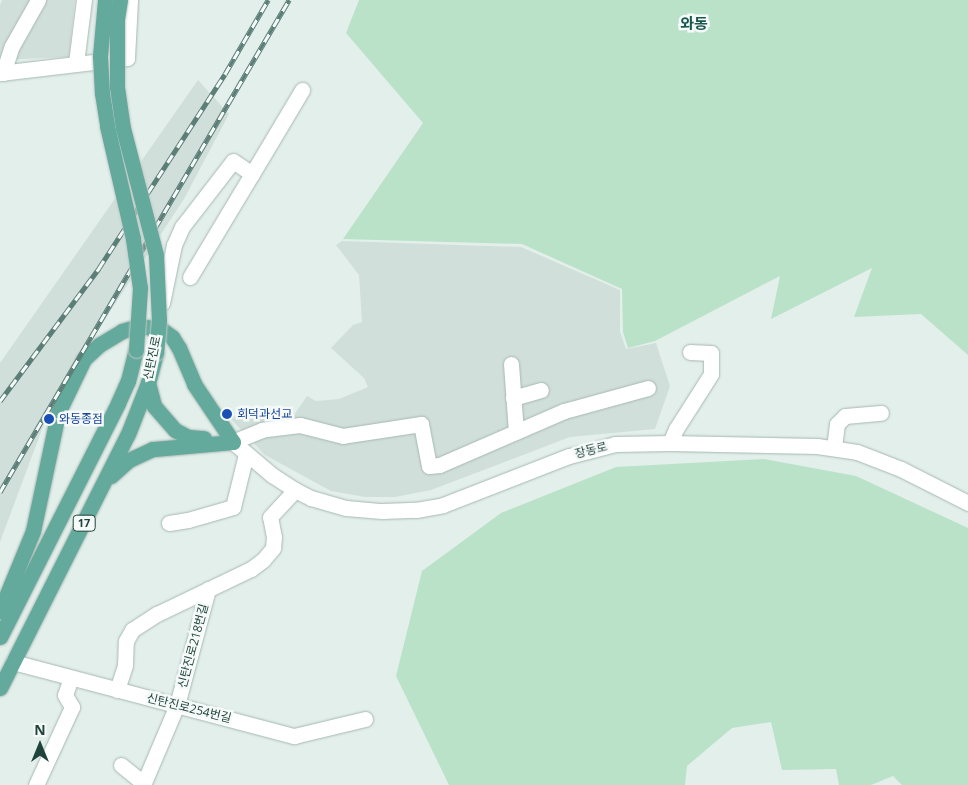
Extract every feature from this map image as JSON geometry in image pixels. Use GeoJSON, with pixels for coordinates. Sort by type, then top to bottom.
{"type":"FeatureCollection","features":[{"type":"Feature","properties":{"kind":"main road","name":"신탄진로"},"geometry":{"type":"LineString","coordinates":[[0,637],[118,403],[128,381],[136,350],[140,288],[133,240],[107,126],[102,93],[100,56],[106,0]]}},
{"type":"Feature","properties":{"kind":"main road","name":"신탄진로"},"geometry":{"type":"LineString","coordinates":[[0,688],[104,485],[128,434],[148,383],[156,353],[159,320],[156,255],[123,128],[117,88],[117,20],[120,0]]}},
{"type":"Feature","properties":{"kind":"main road"},"geometry":{"type":"LineString","coordinates":[[0,611],[33,531],[58,413],[84,359],[99,345],[122,331],[139,326],[161,329],[172,337],[179,348],[194,384],[233,442]]}},
{"type":"Feature","properties":{"kind":"main road"},"geometry":{"type":"LineString","coordinates":[[148,383],[154,406],[175,430],[188,436],[233,442]]}},
{"type":"Feature","properties":{"kind":"main road"},"geometry":{"type":"LineString","coordinates":[[104,485],[118,468],[153,449],[233,442]]}},
{"type":"Feature","properties":{"kind":"street"},"geometry":{"type":"LineString","coordinates":[[38,0],[12,46],[1,73],[127,58],[130,0]]}},
{"type":"Feature","properties":{"kind":"street"},"geometry":{"type":"LineString","coordinates":[[76,63],[84,0]]}},
{"type":"Feature","properties":{"kind":"street"},"geometry":{"type":"LineString","coordinates":[[190,277],[302,90]]}},
{"type":"Feature","properties":{"kind":"street"},"geometry":{"type":"LineString","coordinates":[[161,329],[163,292],[174,244],[182,227],[233,161],[252,174]]}},
{"type":"Feature","properties":{"kind":"street"},"geometry":{"type":"LineString","coordinates":[[670,443],[676,429],[710,374],[711,353],[690,352]]}},
{"type":"Feature","properties":{"kind":"street"},"geometry":{"type":"LineString","coordinates":[[511,364],[516,432]]}},
{"type":"Feature","properties":{"kind":"street"},"geometry":{"type":"LineString","coordinates":[[233,442],[262,430],[300,425],[343,436],[421,424],[429,466],[439,465],[564,411],[648,388]]}},
{"type":"Feature","properties":{"kind":"street"},"geometry":{"type":"LineString","coordinates":[[513,398],[541,390]]}},
{"type":"Feature","properties":{"kind":"street"},"geometry":{"type":"LineString","coordinates":[[834,448],[837,424],[845,416],[881,413]]}},
{"type":"Feature","properties":{"kind":"street","name":"장동로"},"geometry":{"type":"LineString","coordinates":[[233,442],[246,454],[295,490],[311,498],[346,508],[382,511],[416,510],[443,506],[569,456],[615,444],[670,443],[834,448],[857,452],[901,469],[968,503]]}},
{"type":"Feature","properties":{"kind":"street"},"geometry":{"type":"LineString","coordinates":[[169,522],[188,520],[233,507],[246,454]]}},
{"type":"Feature","properties":{"kind":"street"},"geometry":{"type":"LineString","coordinates":[[117,690],[125,665],[126,641],[132,630],[157,614],[251,569],[263,560],[273,548],[274,537],[270,516],[295,490]]}},
{"type":"Feature","properties":{"kind":"street","name":"신탄진로218번길"},"geometry":{"type":"LineString","coordinates":[[143,784],[177,705],[208,589]]}},
{"type":"Feature","properties":{"kind":"street","name":"신탄진로254번길"},"geometry":{"type":"LineString","coordinates":[[13,662],[294,736],[365,719]]}},
{"type":"Feature","properties":{"kind":"street"},"geometry":{"type":"LineString","coordinates":[[36,785],[72,707],[65,695],[71,678]]}},
{"type":"Feature","properties":{"kind":"street"},"geometry":{"type":"LineString","coordinates":[[120,764],[143,784]]}},
{"type":"Feature","properties":{"kind":"shaded area"},"geometry":{"type":"Polygon","coordinates":[[[2,0],[75,0],[69,57],[0,60],[0,5],[2,0]]]}},
{"type":"Feature","properties":{"kind":"shaded area"},"geometry":{"type":"Polygon","coordinates":[[[198,80],[229,114],[184,199],[86,348],[44,424],[0,542],[0,363],[198,80]]]}},
{"type":"Feature","properties":{"kind":"shaded area"},"geometry":{"type":"Polygon","coordinates":[[[342,241],[521,247],[620,290],[620,332],[626,349],[656,343],[670,386],[655,429],[570,437],[431,490],[395,497],[365,497],[331,491],[265,455],[229,417],[275,411],[276,417],[294,415],[307,396],[316,401],[339,399],[368,387],[364,378],[331,348],[353,325],[362,322],[359,275],[336,245],[342,241]]]}},
{"type":"Feature","properties":{"kind":"green space"},"geometry":{"type":"Polygon","coordinates":[[[359,0],[968,0],[968,355],[921,314],[854,317],[872,268],[771,319],[780,276],[655,341],[628,348],[623,332],[622,289],[522,244],[343,239],[423,123],[346,33],[359,0]]]}},
{"type":"Feature","properties":{"kind":"green space"},"geometry":{"type":"Polygon","coordinates":[[[764,459],[856,476],[968,528],[968,785],[902,785],[893,776],[871,785],[839,785],[836,769],[782,770],[771,722],[732,728],[687,766],[685,785],[449,785],[396,676],[422,571],[501,513],[616,467],[764,459]]]}},
{"type":"Feature","properties":{"kind":"railway"},"geometry":{"type":"LineString","coordinates":[[0,401],[99,268],[225,74],[268,0]]}},
{"type":"Feature","properties":{"kind":"railway"},"geometry":{"type":"LineString","coordinates":[[0,492],[289,0]]}},
{"type":"Feature","properties":{"kind":"place","name":"회덕과선교"},"geometry":{"type":"Point","coordinates":[227,414]}},
{"type":"Feature","properties":{"kind":"place","name":"와동종점"},"geometry":{"type":"Point","coordinates":[49,419]}},
{"type":"Feature","properties":{"kind":"district","name":"와동"},"geometry":{"type":"Point","coordinates":[694,24]}}]}
